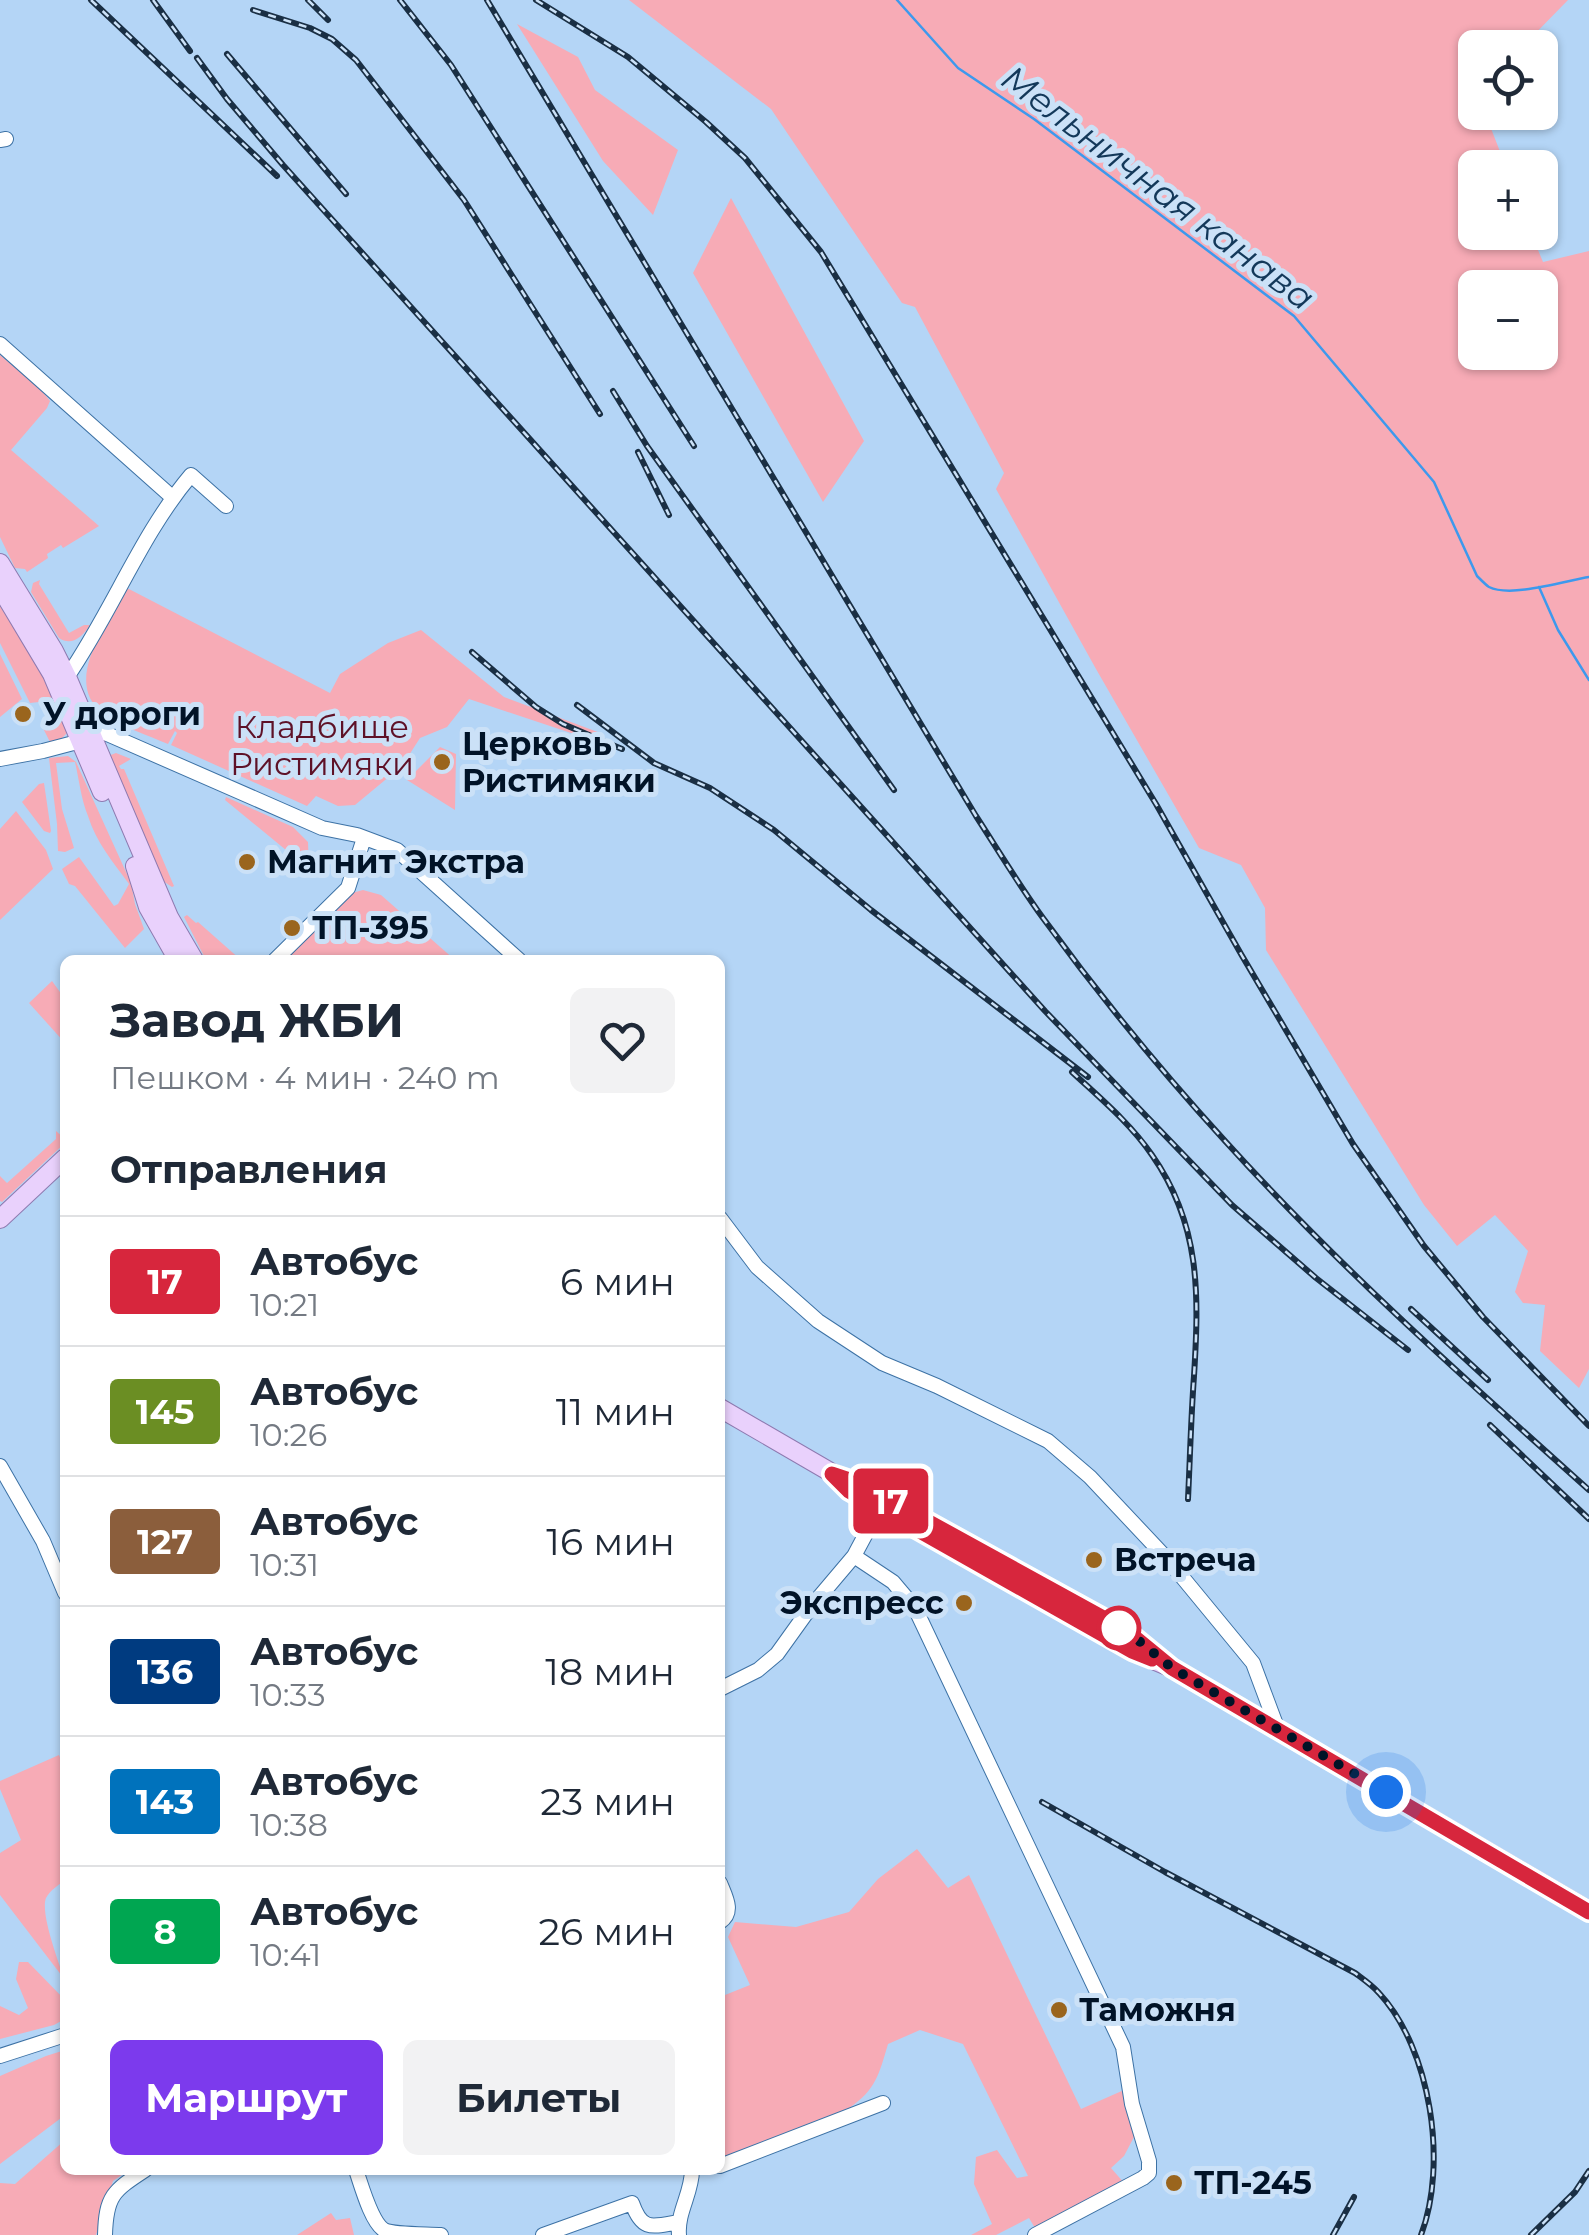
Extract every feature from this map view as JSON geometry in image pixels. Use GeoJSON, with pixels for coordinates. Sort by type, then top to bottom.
{"type":"FeatureCollection","features":[{"type":"Feature","properties":{"kind":"main road"},"geometry":{"type":"LineString","coordinates":[[0,563],[67,677],[148,907],[175,955]]}},
{"type":"Feature","properties":{"kind":"main road"},"geometry":{"type":"LineString","coordinates":[[0,588],[85,733],[169,917],[191,955]]}},
{"type":"Feature","properties":{"kind":"main road"},"geometry":{"type":"LineString","coordinates":[[0,1219],[60,1163]]}},
{"type":"Feature","properties":{"kind":"main road"},"geometry":{"type":"LineString","coordinates":[[725,1411],[832,1474],[849,1491],[882,1503],[1589,1912]]}},
{"type":"Feature","properties":{"kind":"street"},"geometry":{"type":"LineString","coordinates":[[0,344],[172,497]]}},
{"type":"Feature","properties":{"kind":"street"},"geometry":{"type":"LineString","coordinates":[[67,677],[89,646],[172,497],[191,476],[226,506]]}},
{"type":"Feature","properties":{"kind":"street"},"geometry":{"type":"LineString","coordinates":[[0,759],[43,751],[85,733],[322,828],[397,850],[513,955]]}},
{"type":"Feature","properties":{"kind":"street"},"geometry":{"type":"LineString","coordinates":[[280,955],[348,888],[364,838]]}},
{"type":"Feature","properties":{"kind":"street"},"geometry":{"type":"LineString","coordinates":[[725,1224],[757,1266],[818,1321],[882,1363],[938,1386],[1048,1442],[1090,1478],[1169,1561],[1254,1663],[1278,1730]]}},
{"type":"Feature","properties":{"kind":"street"},"geometry":{"type":"LineString","coordinates":[[0,1466],[43,1541],[60,1581]]}},
{"type":"Feature","properties":{"kind":"street"},"geometry":{"type":"LineString","coordinates":[[725,1686],[758,1670],[777,1654],[854,1556],[882,1503]]}},
{"type":"Feature","properties":{"kind":"street"},"geometry":{"type":"LineString","coordinates":[[854,1556],[893,1582],[914,1608],[1122,2046],[1149,2173],[1035,2235]]}},
{"type":"Feature","properties":{"kind":"street"},"geometry":{"type":"LineString","coordinates":[[0,2056],[60,2036]]}},
{"type":"Feature","properties":{"kind":"street"},"geometry":{"type":"LineString","coordinates":[[725,2164],[882,2103]]}},
{"type":"Feature","properties":{"kind":"street"},"geometry":{"type":"LineString","coordinates":[[105,2235],[105,2215],[112,2196],[138,2175]]}},
{"type":"Feature","properties":{"kind":"street"},"geometry":{"type":"LineString","coordinates":[[358,2175],[382,2229],[441,2235]]}},
{"type":"Feature","properties":{"kind":"street"},"geometry":{"type":"LineString","coordinates":[[543,2235],[632,2203],[637,2218],[644,2223],[678,2229],[692,2175]]}},
{"type":"Feature","properties":{"kind":"green space"},"geometry":{"type":"Polygon","coordinates":[[[629,0],[1568,0],[1539,30],[1458,30],[1458,130],[1492,130],[1499,150],[1458,150],[1458,250],[1538,250],[1543,262],[1589,251],[1589,1369],[1579,1388],[1540,1351],[1545,1305],[1523,1303],[1515,1292],[1528,1251],[1495,1215],[1457,1246],[1424,1205],[1266,950],[1265,908],[1241,865],[1199,848],[996,489],[1004,473],[915,307],[902,303],[771,109],[629,0]]]}},
{"type":"Feature","properties":{"kind":"green space"},"geometry":{"type":"Polygon","coordinates":[[[517,24],[578,57],[595,90],[678,150],[653,215],[603,161],[517,24]]]}},
{"type":"Feature","properties":{"kind":"green space"},"geometry":{"type":"Polygon","coordinates":[[[731,198],[864,441],[823,502],[693,273],[731,198]]]}},
{"type":"Feature","properties":{"kind":"green space"},"geometry":{"type":"Polygon","coordinates":[[[0,355],[50,401],[11,450],[99,526],[63,548],[61,545],[27,572],[15,568],[0,537],[0,355]]]}},
{"type":"Feature","properties":{"kind":"green space"},"geometry":{"type":"Polygon","coordinates":[[[40,580],[69,633],[90,625],[77,639],[59,638],[31,592],[33,583],[40,580]]]}},
{"type":"Feature","properties":{"kind":"green space","name":"Кладбище Ристимяки"},"geometry":{"type":"Polygon","coordinates":[[[127,588],[330,693],[340,674],[388,643],[421,630],[504,697],[603,734],[598,742],[469,699],[447,727],[420,738],[402,766],[355,805],[338,806],[316,796],[307,806],[171,745],[175,731],[168,744],[111,719],[92,701],[86,686],[92,652],[127,588]]]}},
{"type":"Feature","properties":{"kind":"green space"},"geometry":{"type":"Polygon","coordinates":[[[0,606],[44,675],[67,726],[67,733],[60,740],[50,742],[43,728],[49,722],[39,702],[30,703],[0,643],[0,606]]]}},
{"type":"Feature","properties":{"kind":"green space"},"geometry":{"type":"Polygon","coordinates":[[[0,654],[22,699],[0,717],[0,654]]]}},
{"type":"Feature","properties":{"kind":"green space"},"geometry":{"type":"Polygon","coordinates":[[[440,747],[456,754],[455,810],[407,780],[440,747]]]}},
{"type":"Feature","properties":{"kind":"green space"},"geometry":{"type":"Polygon","coordinates":[[[116,753],[131,759],[119,766],[124,769],[172,887],[160,879],[108,756],[116,753]]]}},
{"type":"Feature","properties":{"kind":"green space"},"geometry":{"type":"Polygon","coordinates":[[[68,756],[76,762],[131,883],[144,929],[125,948],[75,886],[69,884],[62,869],[79,857],[114,906],[129,884],[91,825],[75,762],[56,763],[62,809],[74,848],[58,851],[49,758],[68,756]]]}},
{"type":"Feature","properties":{"kind":"green space"},"geometry":{"type":"Polygon","coordinates":[[[44,783],[50,833],[44,831],[22,802],[44,783]]]}},
{"type":"Feature","properties":{"kind":"green space"},"geometry":{"type":"Polygon","coordinates":[[[226,797],[293,827],[308,842],[309,869],[225,800],[226,797]]]}},
{"type":"Feature","properties":{"kind":"green space"},"geometry":{"type":"Polygon","coordinates":[[[16,811],[46,850],[53,869],[0,920],[0,829],[16,811]]]}},
{"type":"Feature","properties":{"kind":"green space"},"geometry":{"type":"Polygon","coordinates":[[[363,890],[381,895],[449,955],[285,955],[352,893],[363,890]]]}},
{"type":"Feature","properties":{"kind":"green space"},"geometry":{"type":"Polygon","coordinates":[[[184,917],[198,922],[235,955],[203,955],[184,917]]]}},
{"type":"Feature","properties":{"kind":"green space"},"geometry":{"type":"Polygon","coordinates":[[[52,981],[60,992],[60,1037],[29,1003],[52,981]]]}},
{"type":"Feature","properties":{"kind":"green space"},"geometry":{"type":"Polygon","coordinates":[[[56,1131],[60,1135],[60,1148],[0,1201],[0,1176],[7,1183],[56,1139],[56,1131]]]}},
{"type":"Feature","properties":{"kind":"green space"},"geometry":{"type":"Polygon","coordinates":[[[60,1757],[60,1884],[46,1898],[45,1905],[60,1973],[0,1895],[0,1853],[21,1840],[0,1781],[60,1757]]]}},
{"type":"Feature","properties":{"kind":"green space"},"geometry":{"type":"Polygon","coordinates":[[[917,1849],[948,1888],[969,1875],[1081,2109],[1124,2090],[1135,2135],[1124,2156],[1111,2168],[1125,2184],[1035,2228],[1029,2218],[996,2235],[971,2235],[992,2224],[974,2184],[976,2157],[997,2150],[1017,2178],[1028,2176],[963,2044],[920,2030],[888,2044],[871,2088],[849,2108],[725,2156],[725,1995],[750,1985],[728,1937],[735,1922],[796,1927],[849,1912],[878,1879],[917,1849]]]}},
{"type":"Feature","properties":{"kind":"green space"},"geometry":{"type":"Polygon","coordinates":[[[19,1962],[28,1962],[60,1995],[60,2022],[0,2039],[0,2006],[19,2015],[28,2008],[16,1979],[19,1962]]]}},
{"type":"Feature","properties":{"kind":"green space"},"geometry":{"type":"Polygon","coordinates":[[[60,2052],[60,2119],[0,2164],[0,2076],[60,2052]]]}},
{"type":"Feature","properties":{"kind":"green space"},"geometry":{"type":"Polygon","coordinates":[[[60,2144],[60,2175],[122,2175],[113,2181],[96,2235],[0,2235],[0,2183],[15,2184],[60,2144]]]}},
{"type":"Feature","properties":{"kind":"green space"},"geometry":{"type":"Polygon","coordinates":[[[331,2213],[336,2220],[350,2218],[354,2235],[297,2235],[331,2213]]]}},
{"type":"Feature","properties":{"kind":"waterway","name":"Мельничная канава"},"geometry":{"type":"LineString","coordinates":[[897,0],[958,68],[1034,119],[1294,316],[1434,482],[1477,576],[1489,587],[1524,590],[1589,577]]}},
{"type":"Feature","properties":{"kind":"waterway"},"geometry":{"type":"LineString","coordinates":[[1539,587],[1558,630],[1589,680]]}},
{"type":"Feature","properties":{"kind":"railway"},"geometry":{"type":"LineString","coordinates":[[91,0],[277,176]]}},
{"type":"Feature","properties":{"kind":"railway"},"geometry":{"type":"LineString","coordinates":[[153,0],[190,51]]}},
{"type":"Feature","properties":{"kind":"railway"},"geometry":{"type":"LineString","coordinates":[[308,0],[328,20]]}},
{"type":"Feature","properties":{"kind":"railway"},"geometry":{"type":"LineString","coordinates":[[400,0],[451,65],[694,446]]}},
{"type":"Feature","properties":{"kind":"railway"},"geometry":{"type":"LineString","coordinates":[[487,0],[976,816],[1064,947],[1155,1061],[1269,1188],[1403,1321],[1589,1490]]}},
{"type":"Feature","properties":{"kind":"railway"},"geometry":{"type":"LineString","coordinates":[[536,0],[628,57],[706,122],[745,158],[821,252],[1156,804],[1353,1144],[1424,1246],[1483,1317],[1589,1426]]}},
{"type":"Feature","properties":{"kind":"railway"},"geometry":{"type":"LineString","coordinates":[[253,10],[310,28],[332,39],[356,60],[464,200],[600,414]]}},
{"type":"Feature","properties":{"kind":"railway"},"geometry":{"type":"LineString","coordinates":[[227,54],[346,194]]}},
{"type":"Feature","properties":{"kind":"railway"},"geometry":{"type":"LineString","coordinates":[[197,58],[283,165],[1045,1011],[1232,1205],[1408,1350]]}},
{"type":"Feature","properties":{"kind":"railway"},"geometry":{"type":"LineString","coordinates":[[613,391],[647,446],[894,790]]}},
{"type":"Feature","properties":{"kind":"railway"},"geometry":{"type":"LineString","coordinates":[[638,452],[669,515]]}},
{"type":"Feature","properties":{"kind":"railway"},"geometry":{"type":"LineString","coordinates":[[472,652],[536,707],[563,724],[622,749]]}},
{"type":"Feature","properties":{"kind":"railway"},"geometry":{"type":"LineString","coordinates":[[577,705],[654,763],[710,788],[774,830],[1088,1077]]}},
{"type":"Feature","properties":{"kind":"railway"},"geometry":{"type":"LineString","coordinates":[[1072,1072],[1152,1155],[1168,1181],[1188,1234],[1196,1289],[1188,1499]]}},
{"type":"Feature","properties":{"kind":"railway"},"geometry":{"type":"LineString","coordinates":[[1411,1309],[1488,1380]]}},
{"type":"Feature","properties":{"kind":"railway"},"geometry":{"type":"LineString","coordinates":[[1490,1425],[1589,1519]]}},
{"type":"Feature","properties":{"kind":"railway"},"geometry":{"type":"LineString","coordinates":[[1042,1802],[1355,1973],[1379,1993],[1411,2044],[1430,2108],[1433,2175],[1421,2235]]}},
{"type":"Feature","properties":{"kind":"railway"},"geometry":{"type":"LineString","coordinates":[[1531,2235],[1575,2192],[1589,2171]]}},
{"type":"Feature","properties":{"kind":"railway"},"geometry":{"type":"LineString","coordinates":[[1333,2235],[1354,2197]]}},
{"type":"Feature","properties":{"kind":"bus line","name":"17"},"geometry":{"type":"LineString","coordinates":[[1152,1659],[849,1491],[832,1474],[856,1482],[1107,1620],[1172,1668],[1589,1912]]}},
{"type":"Feature","properties":{"kind":"place","name":"У дороги"},"geometry":{"type":"Point","coordinates":[23,714]}},
{"type":"Feature","properties":{"kind":"place","name":"Церковь Ристимяки"},"geometry":{"type":"Point","coordinates":[442,762]}},
{"type":"Feature","properties":{"kind":"place","name":"Магнит Экстра"},"geometry":{"type":"Point","coordinates":[247,862]}},
{"type":"Feature","properties":{"kind":"place","name":"ТП-395"},"geometry":{"type":"Point","coordinates":[292,928]}},
{"type":"Feature","properties":{"kind":"place","name":"Встреча"},"geometry":{"type":"Point","coordinates":[1094,1560]}},
{"type":"Feature","properties":{"kind":"place","name":"Экспресс"},"geometry":{"type":"Point","coordinates":[964,1603]}},
{"type":"Feature","properties":{"kind":"place","name":"Таможня"},"geometry":{"type":"Point","coordinates":[1059,2010]}},
{"type":"Feature","properties":{"kind":"place","name":"ТП-245"},"geometry":{"type":"Point","coordinates":[1174,2183]}},
{"type":"Feature","properties":{"kind":"route"},"geometry":{"type":"LineString","coordinates":[[1119,1628],[1107,1620],[1172,1668],[1386,1792]]}}]}
